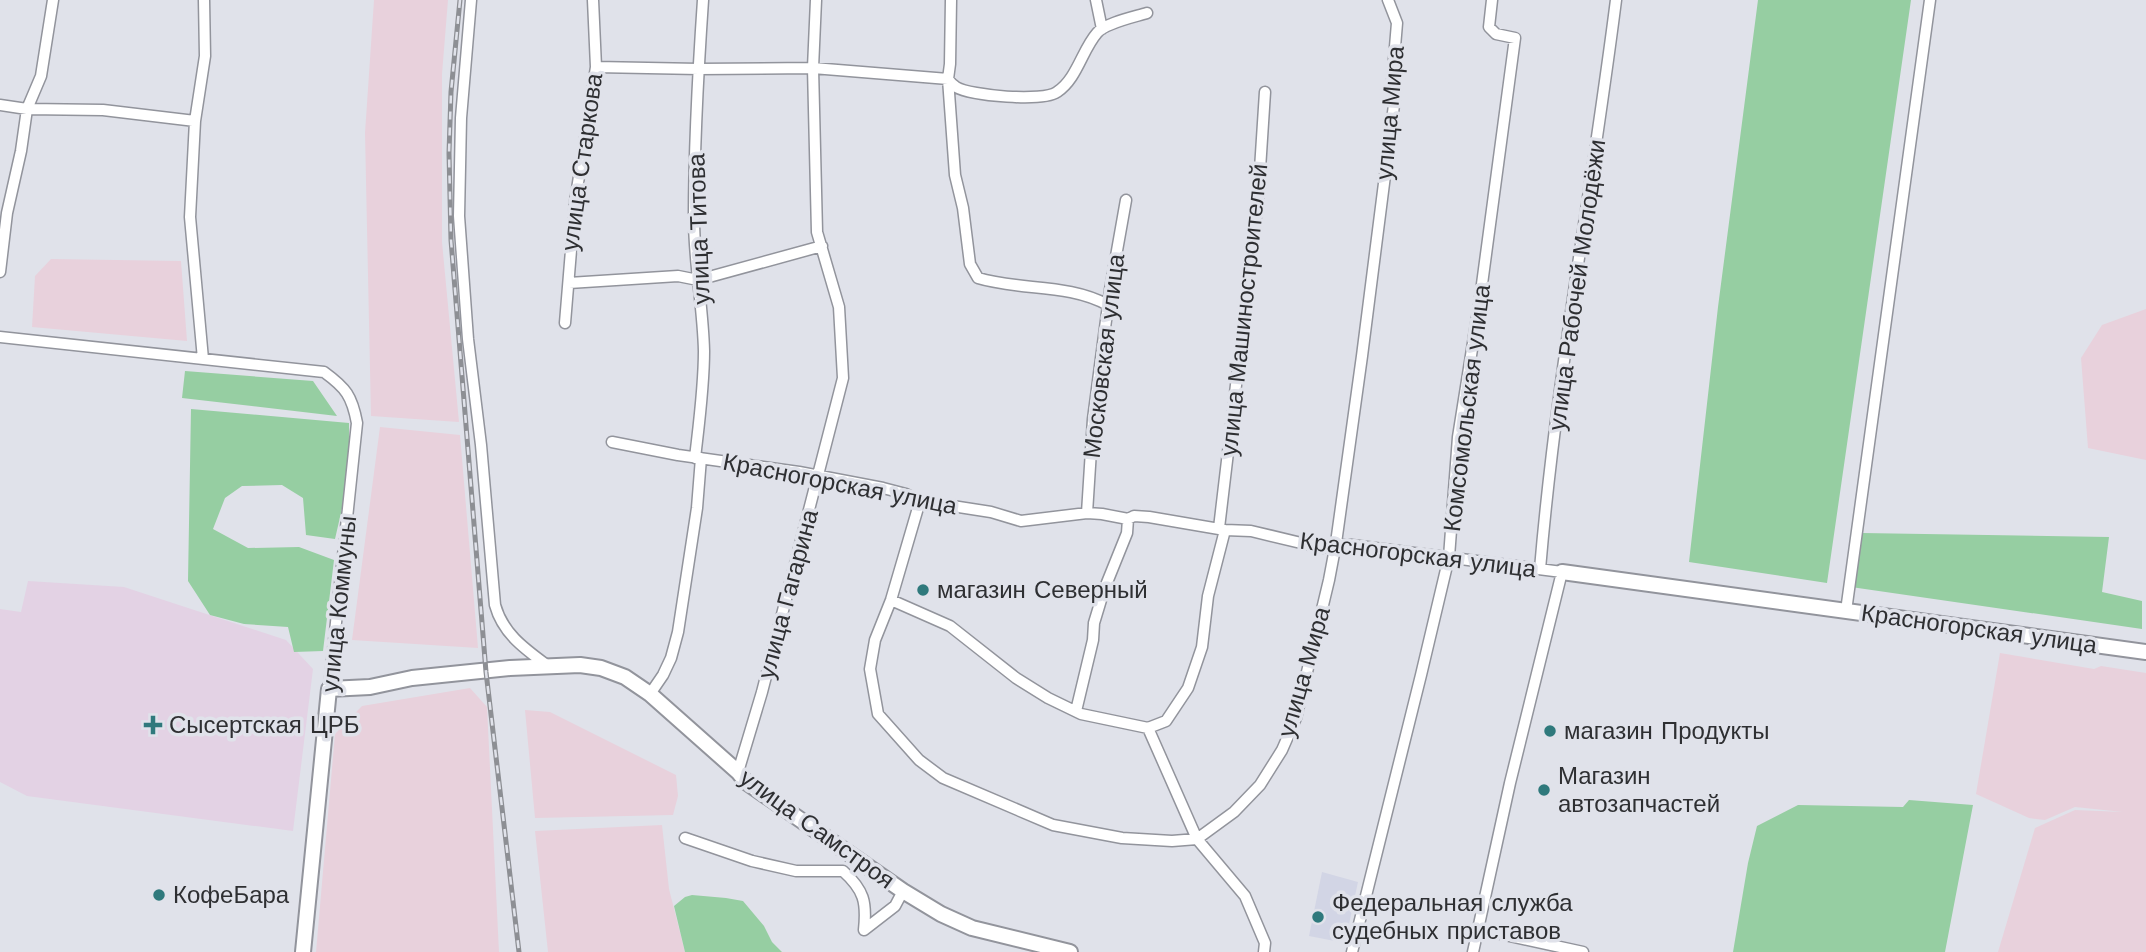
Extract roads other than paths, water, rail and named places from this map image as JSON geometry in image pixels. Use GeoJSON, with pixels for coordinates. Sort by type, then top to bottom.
{"type":"FeatureCollection","features":[{"type":"Feature","properties":{"kind":"street"},"geometry":{"type":"LineString","coordinates":[[0,272],[7,214],[27,109],[41,76],[53,0]]}},
{"type":"Feature","properties":{"kind":"street"},"geometry":{"type":"LineString","coordinates":[[0,337],[203,359],[190,217],[194,121],[205,56],[204,0]]}},
{"type":"Feature","properties":{"kind":"street"},"geometry":{"type":"LineString","coordinates":[[471,0],[461,118],[459,216],[468,339],[481,445],[495,605],[498,616],[519,645],[548,666]]}},
{"type":"Feature","properties":{"kind":"street","name":"улица Старкова"},"geometry":{"type":"LineString","coordinates":[[565,323],[575,202],[596,67],[593,0]]}},
{"type":"Feature","properties":{"kind":"street","name":"улица Титова"},"geometry":{"type":"LineString","coordinates":[[650,694],[671,658],[678,632],[695,520],[704,351],[695,261],[694,219],[703,0]]}},
{"type":"Feature","properties":{"kind":"street","name":"улица Гагарина"},"geometry":{"type":"LineString","coordinates":[[738,772],[762,692],[843,378],[839,307],[817,232],[813,68],[816,0]]}},
{"type":"Feature","properties":{"kind":"street"},"geometry":{"type":"LineString","coordinates":[[951,0],[948,79],[955,175],[970,264],[978,278],[1093,296],[1108,305]]}},
{"type":"Feature","properties":{"kind":"street"},"geometry":{"type":"LineString","coordinates":[[1096,0],[1102,29]]}},
{"type":"Feature","properties":{"kind":"street","name":"улица Мира"},"geometry":{"type":"LineString","coordinates":[[1197,839],[1234,812],[1260,785],[1282,750],[1296,718],[1336,543],[1395,97],[1392,83],[1397,23],[1388,0]]}},
{"type":"Feature","properties":{"kind":"street","name":"Комсомольская улица"},"geometry":{"type":"LineString","coordinates":[[1352,952],[1449,556],[1458,437],[1480,299],[1515,38],[1496,34],[1489,27],[1492,0]]}},
{"type":"Feature","properties":{"kind":"street","name":"улица Рабочей Молодёжи"},"geometry":{"type":"LineString","coordinates":[[1540,569],[1545,507],[1565,356],[1616,0]]}},
{"type":"Feature","properties":{"kind":"street"},"geometry":{"type":"LineString","coordinates":[[1846,611],[1930,0]]}},
{"type":"Feature","properties":{"kind":"street"},"geometry":{"type":"LineString","coordinates":[[596,67],[813,68],[948,79],[956,87],[1000,97],[1042,96],[1057,93],[1098,31],[1147,13]]}},
{"type":"Feature","properties":{"kind":"street","name":"улица Машиностроителей"},"geometry":{"type":"LineString","coordinates":[[1148,728],[1166,721],[1188,688],[1202,647],[1208,596],[1222,529],[1258,200],[1265,92]]}},
{"type":"Feature","properties":{"kind":"street"},"geometry":{"type":"LineString","coordinates":[[0,105],[27,109],[103,110],[194,121]]}},
{"type":"Feature","properties":{"kind":"street","name":"Московская улица"},"geometry":{"type":"LineString","coordinates":[[1087,513],[1093,419],[1108,305],[1126,200]]}},
{"type":"Feature","properties":{"kind":"street"},"geometry":{"type":"LineString","coordinates":[[569,283],[678,276],[698,279],[821,246]]}},
{"type":"Feature","properties":{"kind":"street","name":"улица Коммуны"},"geometry":{"type":"LineString","coordinates":[[203,359],[324,372],[345,388],[354,405],[357,423],[303,952]]}},
{"type":"Feature","properties":{"kind":"street","name":"Красногорская улица"},"geometry":{"type":"LineString","coordinates":[[612,442],[883,488],[920,501],[992,512],[1021,521],[1087,513],[1128,519],[1134,516],[1149,517],[1251,531],[1322,548],[1336,543],[1449,556],[2146,652]]}},
{"type":"Feature","properties":{"kind":"street"},"geometry":{"type":"LineString","coordinates":[[920,501],[891,600],[875,640],[870,669],[878,714],[927,766],[943,778],[1054,825],[1122,838],[1172,841],[1197,839]]}},
{"type":"Feature","properties":{"kind":"street"},"geometry":{"type":"LineString","coordinates":[[1076,711],[1093,640],[1094,623],[1127,533],[1128,519]]}},
{"type":"Feature","properties":{"kind":"street"},"geometry":{"type":"LineString","coordinates":[[1473,952],[1513,770],[1562,572]]}},
{"type":"Feature","properties":{"kind":"street"},"geometry":{"type":"LineString","coordinates":[[891,600],[950,626],[1016,678],[1048,698],[1076,711],[1148,728],[1197,839],[1245,896],[1265,943],[1264,952]]}},
{"type":"Feature","properties":{"kind":"street","name":"улица Самстроя"},"geometry":{"type":"LineString","coordinates":[[329,689],[370,687],[412,678],[548,666],[601,667],[625,677],[650,694],[746,782],[903,891],[941,914],[972,928],[1070,952]]}},
{"type":"Feature","properties":{"kind":"street"},"geometry":{"type":"LineString","coordinates":[[685,838],[752,861],[796,871],[843,871],[854,881],[865,901],[864,930],[895,906],[903,891]]}},
{"type":"Feature","properties":{"kind":"street"},"geometry":{"type":"LineString","coordinates":[[1478,929],[1583,952]]}},
{"type":"Feature","properties":{"kind":"railway"},"geometry":{"type":"LineString","coordinates":[[460,0],[451,92],[451,240],[486,672],[519,952]]}},
{"type":"Feature","properties":{"kind":"place","name":"магазин Северный"},"geometry":{"type":"Point","coordinates":[923,590]}},
{"type":"Feature","properties":{"kind":"place","name":"Сысертская ЦРБ"},"geometry":{"type":"Point","coordinates":[153,725]}},
{"type":"Feature","properties":{"kind":"place","name":"магазин Продукты"},"geometry":{"type":"Point","coordinates":[1550,731]}},
{"type":"Feature","properties":{"kind":"place","name":"Магазин автозапчастей"},"geometry":{"type":"Point","coordinates":[1544,790]}},
{"type":"Feature","properties":{"kind":"place","name":"КофеБара"},"geometry":{"type":"Point","coordinates":[159,895]}},
{"type":"Feature","properties":{"kind":"place","name":"Федеральная служба судебных приставов"},"geometry":{"type":"Point","coordinates":[1318,917]}}]}
